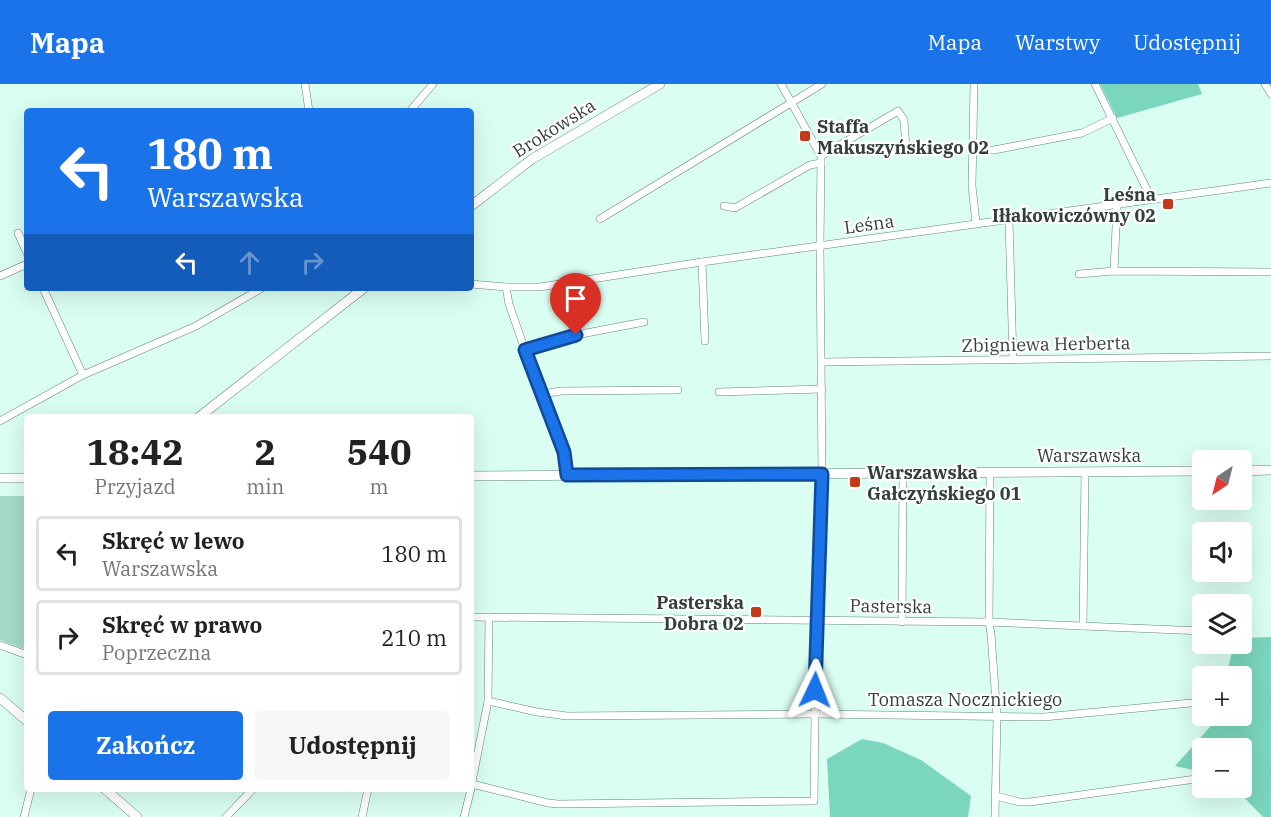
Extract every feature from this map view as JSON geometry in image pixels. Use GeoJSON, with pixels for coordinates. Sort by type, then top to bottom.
{"type":"FeatureCollection","features":[{"type":"Feature","properties":{"kind":"street"},"geometry":{"type":"LineString","coordinates":[[305,84],[309,108]]}},
{"type":"Feature","properties":{"kind":"street"},"geometry":{"type":"LineString","coordinates":[[413,108],[433,84]]}},
{"type":"Feature","properties":{"kind":"street","name":"Brokowska"},"geometry":{"type":"LineString","coordinates":[[474,204],[532,159],[660,84]]}},
{"type":"Feature","properties":{"kind":"street"},"geometry":{"type":"LineString","coordinates":[[474,788],[558,804],[814,801],[822,474],[821,160],[781,84]]}},
{"type":"Feature","properties":{"kind":"street"},"geometry":{"type":"LineString","coordinates":[[600,219],[822,84]]}},
{"type":"Feature","properties":{"kind":"street"},"geometry":{"type":"LineString","coordinates":[[974,84],[972,186],[976,223]]}},
{"type":"Feature","properties":{"kind":"street"},"geometry":{"type":"LineString","coordinates":[[1095,84],[1152,200]]}},
{"type":"Feature","properties":{"kind":"street"},"geometry":{"type":"LineString","coordinates":[[1265,84],[1271,94]]}},
{"type":"Feature","properties":{"kind":"street"},"geometry":{"type":"LineString","coordinates":[[724,206],[735,208],[821,160],[898,111],[904,120],[906,149]]}},
{"type":"Feature","properties":{"kind":"street"},"geometry":{"type":"LineString","coordinates":[[973,150],[994,150],[1082,134],[1113,118]]}},
{"type":"Feature","properties":{"kind":"street","name":"Leśna"},"geometry":{"type":"LineString","coordinates":[[474,284],[540,287],[976,223],[1271,183]]}},
{"type":"Feature","properties":{"kind":"street"},"geometry":{"type":"LineString","coordinates":[[1114,271],[1117,205]]}},
{"type":"Feature","properties":{"kind":"street"},"geometry":{"type":"LineString","coordinates":[[1009,220],[1013,360]]}},
{"type":"Feature","properties":{"kind":"street"},"geometry":{"type":"LineString","coordinates":[[18,233],[24,246]]}},
{"type":"Feature","properties":{"kind":"street"},"geometry":{"type":"LineString","coordinates":[[702,262],[705,341]]}},
{"type":"Feature","properties":{"kind":"street"},"geometry":{"type":"LineString","coordinates":[[0,276],[24,265]]}},
{"type":"Feature","properties":{"kind":"street"},"geometry":{"type":"LineString","coordinates":[[1079,274],[1114,271],[1271,272]]}},
{"type":"Feature","properties":{"kind":"street"},"geometry":{"type":"LineString","coordinates":[[506,287],[509,304],[525,350],[564,452],[567,475]]}},
{"type":"Feature","properties":{"kind":"street"},"geometry":{"type":"LineString","coordinates":[[44,291],[83,375]]}},
{"type":"Feature","properties":{"kind":"street"},"geometry":{"type":"LineString","coordinates":[[0,421],[83,375],[196,326],[256,291]]}},
{"type":"Feature","properties":{"kind":"street"},"geometry":{"type":"LineString","coordinates":[[203,414],[360,291]]}},
{"type":"Feature","properties":{"kind":"street"},"geometry":{"type":"LineString","coordinates":[[525,350],[576,335],[644,322]]}},
{"type":"Feature","properties":{"kind":"street","name":"Zbigniewa Herberta"},"geometry":{"type":"LineString","coordinates":[[822,362],[1271,356]]}},
{"type":"Feature","properties":{"kind":"street"},"geometry":{"type":"LineString","coordinates":[[718,392],[822,389]]}},
{"type":"Feature","properties":{"kind":"street"},"geometry":{"type":"LineString","coordinates":[[542,394],[561,391],[678,390]]}},
{"type":"Feature","properties":{"kind":"street"},"geometry":{"type":"LineString","coordinates":[[1252,471],[1271,470]]}},
{"type":"Feature","properties":{"kind":"street","name":"Warszawska"},"geometry":{"type":"LineString","coordinates":[[474,476],[1192,471]]}},
{"type":"Feature","properties":{"kind":"street"},"geometry":{"type":"LineString","coordinates":[[1083,626],[1085,472]]}},
{"type":"Feature","properties":{"kind":"street"},"geometry":{"type":"LineString","coordinates":[[902,622],[903,473]]}},
{"type":"Feature","properties":{"kind":"street"},"geometry":{"type":"LineString","coordinates":[[990,473],[989,622],[992,634],[997,717],[995,817]]}},
{"type":"Feature","properties":{"kind":"street"},"geometry":{"type":"LineString","coordinates":[[0,478],[24,478]]}},
{"type":"Feature","properties":{"kind":"street","name":"Pasterska"},"geometry":{"type":"LineString","coordinates":[[474,617],[989,622],[1192,631]]}},
{"type":"Feature","properties":{"kind":"street"},"geometry":{"type":"LineString","coordinates":[[474,772],[488,701],[489,617]]}},
{"type":"Feature","properties":{"kind":"street"},"geometry":{"type":"LineString","coordinates":[[0,645],[24,654]]}},
{"type":"Feature","properties":{"kind":"street"},"geometry":{"type":"LineString","coordinates":[[0,698],[24,719]]}},
{"type":"Feature","properties":{"kind":"street","name":"Tomasza Nocznickiego"},"geometry":{"type":"LineString","coordinates":[[488,701],[567,716],[815,714],[1044,717],[1191,703]]}},
{"type":"Feature","properties":{"kind":"street"},"geometry":{"type":"LineString","coordinates":[[996,796],[1019,802],[1030,802],[1192,780]]}},
{"type":"Feature","properties":{"kind":"street"},"geometry":{"type":"LineString","coordinates":[[24,817],[30,792]]}},
{"type":"Feature","properties":{"kind":"street"},"geometry":{"type":"LineString","coordinates":[[108,792],[137,817]]}},
{"type":"Feature","properties":{"kind":"street"},"geometry":{"type":"LineString","coordinates":[[226,817],[250,792]]}},
{"type":"Feature","properties":{"kind":"street"},"geometry":{"type":"LineString","coordinates":[[362,817],[367,792]]}},
{"type":"Feature","properties":{"kind":"street"},"geometry":{"type":"LineString","coordinates":[[464,817],[470,792]]}},
{"type":"Feature","properties":{"kind":"green space"},"geometry":{"type":"Polygon","coordinates":[[[1100,84],[1198,84],[1202,94],[1117,118],[1100,84]]]}},
{"type":"Feature","properties":{"kind":"green space"},"geometry":{"type":"Polygon","coordinates":[[[0,496],[24,496],[24,649],[0,640],[0,496]]]}},
{"type":"Feature","properties":{"kind":"green space"},"geometry":{"type":"Polygon","coordinates":[[[1271,637],[1271,817],[1263,817],[1245,798],[1252,798],[1252,738],[1200,738],[1211,726],[1252,726],[1252,666],[1228,666],[1232,654],[1252,654],[1252,638],[1271,637]]]}},
{"type":"Feature","properties":{"kind":"green space"},"geometry":{"type":"Polygon","coordinates":[[[862,739],[883,743],[921,760],[971,796],[968,817],[830,817],[827,759],[862,739]]]}},
{"type":"Feature","properties":{"kind":"green space"},"geometry":{"type":"Polygon","coordinates":[[[1192,747],[1192,770],[1175,766],[1192,747]]]}},
{"type":"Feature","properties":{"kind":"place","name":"Staffa Makuszyńskiego 02"},"geometry":{"type":"Point","coordinates":[805,136]}},
{"type":"Feature","properties":{"kind":"place","name":"Leśna Iłłakowiczówny 02"},"geometry":{"type":"Point","coordinates":[1168,204]}},
{"type":"Feature","properties":{"kind":"place","name":"Warszawska Gałczyńskiego 01"},"geometry":{"type":"Point","coordinates":[855,482]}},
{"type":"Feature","properties":{"kind":"place","name":"Pasterska Dobra 02"},"geometry":{"type":"Point","coordinates":[756,612]}},
{"type":"Feature","properties":{"kind":"route"},"geometry":{"type":"LineString","coordinates":[[576,335],[525,350],[564,452],[567,475],[822,474],[815,690]]}}]}
